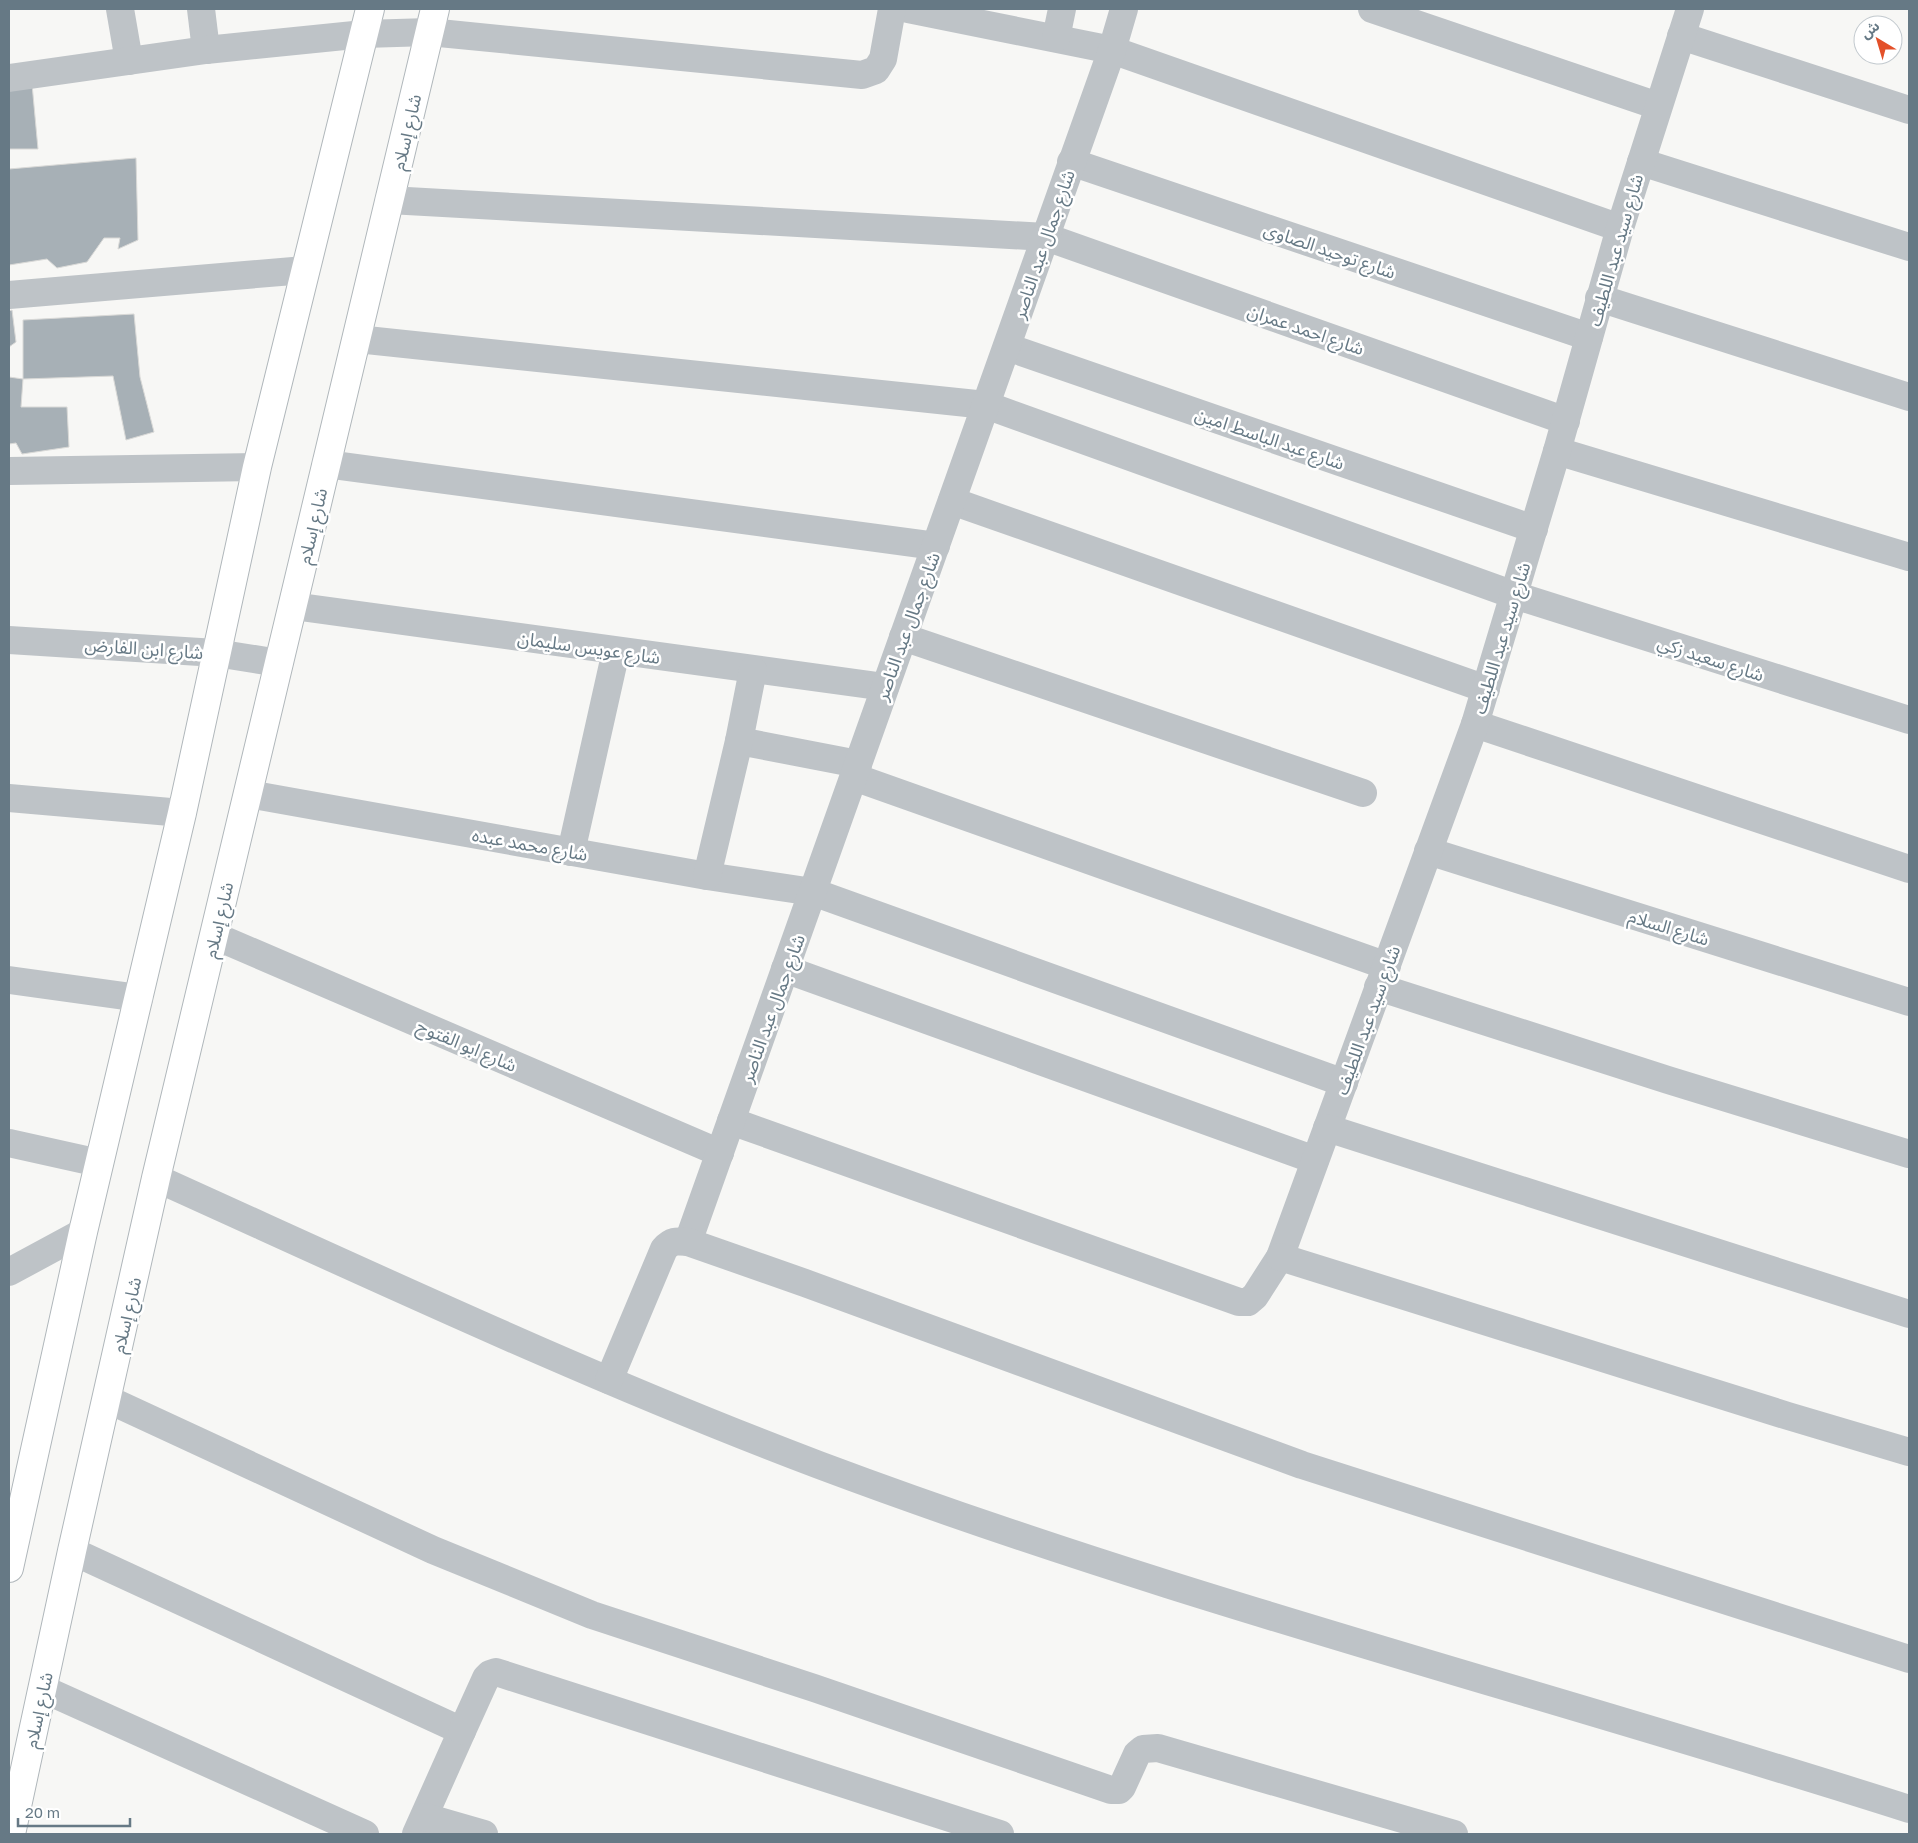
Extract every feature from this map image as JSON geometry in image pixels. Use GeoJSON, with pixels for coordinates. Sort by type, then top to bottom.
{"type":"FeatureCollection","features":[{"type":"Feature","properties":{"kind":"street"},"geometry":{"type":"LineString","coordinates":[[120,9],[129,61]]}},
{"type":"Feature","properties":{"kind":"street"},"geometry":{"type":"LineString","coordinates":[[201,9],[206,50]]}},
{"type":"Feature","properties":{"kind":"street"},"geometry":{"type":"LineString","coordinates":[[9,78],[206,50],[367,21],[432,21],[862,75],[876,70],[883,59],[892,9]]}},
{"type":"Feature","properties":{"kind":"street"},"geometry":{"type":"LineString","coordinates":[[908,9],[1112,50],[1620,228]]}},
{"type":"Feature","properties":{"kind":"street"},"geometry":{"type":"LineString","coordinates":[[1056,38],[1062,9]]}},
{"type":"Feature","properties":{"kind":"street","name":"شارع جمال عبد الناصر"},"geometry":{"type":"LineString","coordinates":[[688,1242],[1046,237],[1112,50],[1124,9]]}},
{"type":"Feature","properties":{"kind":"street"},"geometry":{"type":"LineString","coordinates":[[1372,9],[1658,106]]}},
{"type":"Feature","properties":{"kind":"street","name":"شارع سيد عبد اللطيف"},"geometry":{"type":"LineString","coordinates":[[732,1121],[1240,1302],[1248,1302],[1255,1296],[1280,1257],[1475,724],[1557,451],[1620,228],[1690,9]]}},
{"type":"Feature","properties":{"kind":"street"},"geometry":{"type":"LineString","coordinates":[[9,1568],[83,1232],[182,813],[257,466],[367,21]]}},
{"type":"Feature","properties":{"kind":"street","name":"شارع إسلام"},"geometry":{"type":"LineString","coordinates":[[11,1834],[156,1178],[432,21]]}},
{"type":"Feature","properties":{"kind":"street"},"geometry":{"type":"LineString","coordinates":[[1680,36],[1909,110]]}},
{"type":"Feature","properties":{"kind":"street","name":"شارع توحيد الصاوى"},"geometry":{"type":"LineString","coordinates":[[1071,162],[1589,337]]}},
{"type":"Feature","properties":{"kind":"street"},"geometry":{"type":"LineString","coordinates":[[1641,162],[1909,247]]}},
{"type":"Feature","properties":{"kind":"street","name":"شارع احمد عمران"},"geometry":{"type":"LineString","coordinates":[[390,200],[1046,237],[1566,420]]}},
{"type":"Feature","properties":{"kind":"street"},"geometry":{"type":"LineString","coordinates":[[9,295],[305,270]]}},
{"type":"Feature","properties":{"kind":"street"},"geometry":{"type":"LineString","coordinates":[[1599,298],[1909,397]]}},
{"type":"Feature","properties":{"kind":"street","name":"شارع سعيد زكي"},"geometry":{"type":"LineString","coordinates":[[357,339],[986,405],[1514,595],[1909,720]]}},
{"type":"Feature","properties":{"kind":"street","name":"شارع عبد الباسط امين"},"geometry":{"type":"LineString","coordinates":[[1007,347],[1534,529]]}},
{"type":"Feature","properties":{"kind":"street"},"geometry":{"type":"LineString","coordinates":[[1557,451],[1909,557]]}},
{"type":"Feature","properties":{"kind":"street"},"geometry":{"type":"LineString","coordinates":[[326,464],[936,546]]}},
{"type":"Feature","properties":{"kind":"street"},"geometry":{"type":"LineString","coordinates":[[9,471],[257,466]]}},
{"type":"Feature","properties":{"kind":"street"},"geometry":{"type":"LineString","coordinates":[[952,501],[1486,689]]}},
{"type":"Feature","properties":{"kind":"street","name":"شارع عويس سليمان"},"geometry":{"type":"LineString","coordinates":[[293,606],[885,687]]}},
{"type":"Feature","properties":{"kind":"street"},"geometry":{"type":"LineString","coordinates":[[904,637],[1363,793]]}},
{"type":"Feature","properties":{"kind":"street","name":"شارع ابن الفارض"},"geometry":{"type":"LineString","coordinates":[[9,640],[216,653],[279,662]]}},
{"type":"Feature","properties":{"kind":"street"},"geometry":{"type":"LineString","coordinates":[[571,852],[616,651]]}},
{"type":"Feature","properties":{"kind":"street"},"geometry":{"type":"LineString","coordinates":[[708,876],[753,670]]}},
{"type":"Feature","properties":{"kind":"street"},"geometry":{"type":"LineString","coordinates":[[1475,724],[1909,869]]}},
{"type":"Feature","properties":{"kind":"street"},"geometry":{"type":"LineString","coordinates":[[739,741],[856,770],[1383,976],[1649,1074],[1909,1154]]}},
{"type":"Feature","properties":{"kind":"street","name":"شارع محمد عبده"},"geometry":{"type":"LineString","coordinates":[[248,794],[708,876],[812,892],[1344,1082]]}},
{"type":"Feature","properties":{"kind":"street"},"geometry":{"type":"LineString","coordinates":[[9,798],[182,813]]}},
{"type":"Feature","properties":{"kind":"street","name":"شارع السلام"},"geometry":{"type":"LineString","coordinates":[[1428,852],[1909,1002]]}},
{"type":"Feature","properties":{"kind":"street","name":"شارع ابو الفتوح"},"geometry":{"type":"LineString","coordinates":[[214,936],[720,1153]]}},
{"type":"Feature","properties":{"kind":"street"},"geometry":{"type":"LineString","coordinates":[[785,969],[1315,1160]]}},
{"type":"Feature","properties":{"kind":"street"},"geometry":{"type":"LineString","coordinates":[[9,980],[138,998]]}},
{"type":"Feature","properties":{"kind":"street"},"geometry":{"type":"LineString","coordinates":[[1327,1128],[1909,1314]]}},
{"type":"Feature","properties":{"kind":"street"},"geometry":{"type":"LineString","coordinates":[[9,1143],[99,1163]]}},
{"type":"Feature","properties":{"kind":"street"},"geometry":{"type":"LineString","coordinates":[[156,1178],[454,1313],[609,1380],[818,1464],[1206,1598],[1909,1809]]}},
{"type":"Feature","properties":{"kind":"street"},"geometry":{"type":"LineString","coordinates":[[9,1272],[83,1232]]}},
{"type":"Feature","properties":{"kind":"street"},"geometry":{"type":"LineString","coordinates":[[609,1380],[664,1249],[677,1240],[688,1242],[1302,1465],[1909,1659]]}},
{"type":"Feature","properties":{"kind":"street"},"geometry":{"type":"LineString","coordinates":[[1280,1257],[1778,1413],[1909,1452]]}},
{"type":"Feature","properties":{"kind":"street"},"geometry":{"type":"LineString","coordinates":[[107,1399],[433,1550],[592,1615],[824,1691],[1111,1790],[1119,1790],[1122,1787],[1137,1754],[1143,1749],[1158,1748],[1454,1834]]}},
{"type":"Feature","properties":{"kind":"street"},"geometry":{"type":"LineString","coordinates":[[72,1552],[462,1731]]}},
{"type":"Feature","properties":{"kind":"street"},"geometry":{"type":"LineString","coordinates":[[484,1834],[420,1825],[486,1678],[496,1672],[1000,1834]]}},
{"type":"Feature","properties":{"kind":"street"},"geometry":{"type":"LineString","coordinates":[[43,1689],[365,1834]]}},
{"type":"Feature","properties":{"kind":"building"},"geometry":{"type":"Polygon","coordinates":[[[32,84],[38,149],[9,149],[9,89],[32,84]]]}},
{"type":"Feature","properties":{"kind":"building"},"geometry":{"type":"Polygon","coordinates":[[[136,158],[138,240],[118,249],[120,238],[104,238],[87,262],[57,268],[47,259],[9,265],[9,169],[136,158]]]}},
{"type":"Feature","properties":{"kind":"building"},"geometry":{"type":"Polygon","coordinates":[[[12,310],[16,342],[9,347],[9,311],[12,310]]]}},
{"type":"Feature","properties":{"kind":"building"},"geometry":{"type":"Polygon","coordinates":[[[134,314],[140,377],[154,432],[126,440],[113,376],[23,379],[23,320],[134,314]]]}},
{"type":"Feature","properties":{"kind":"building"},"geometry":{"type":"Polygon","coordinates":[[[9,377],[23,379],[21,407],[67,407],[69,447],[22,454],[16,443],[9,444],[9,377]]]}}]}
